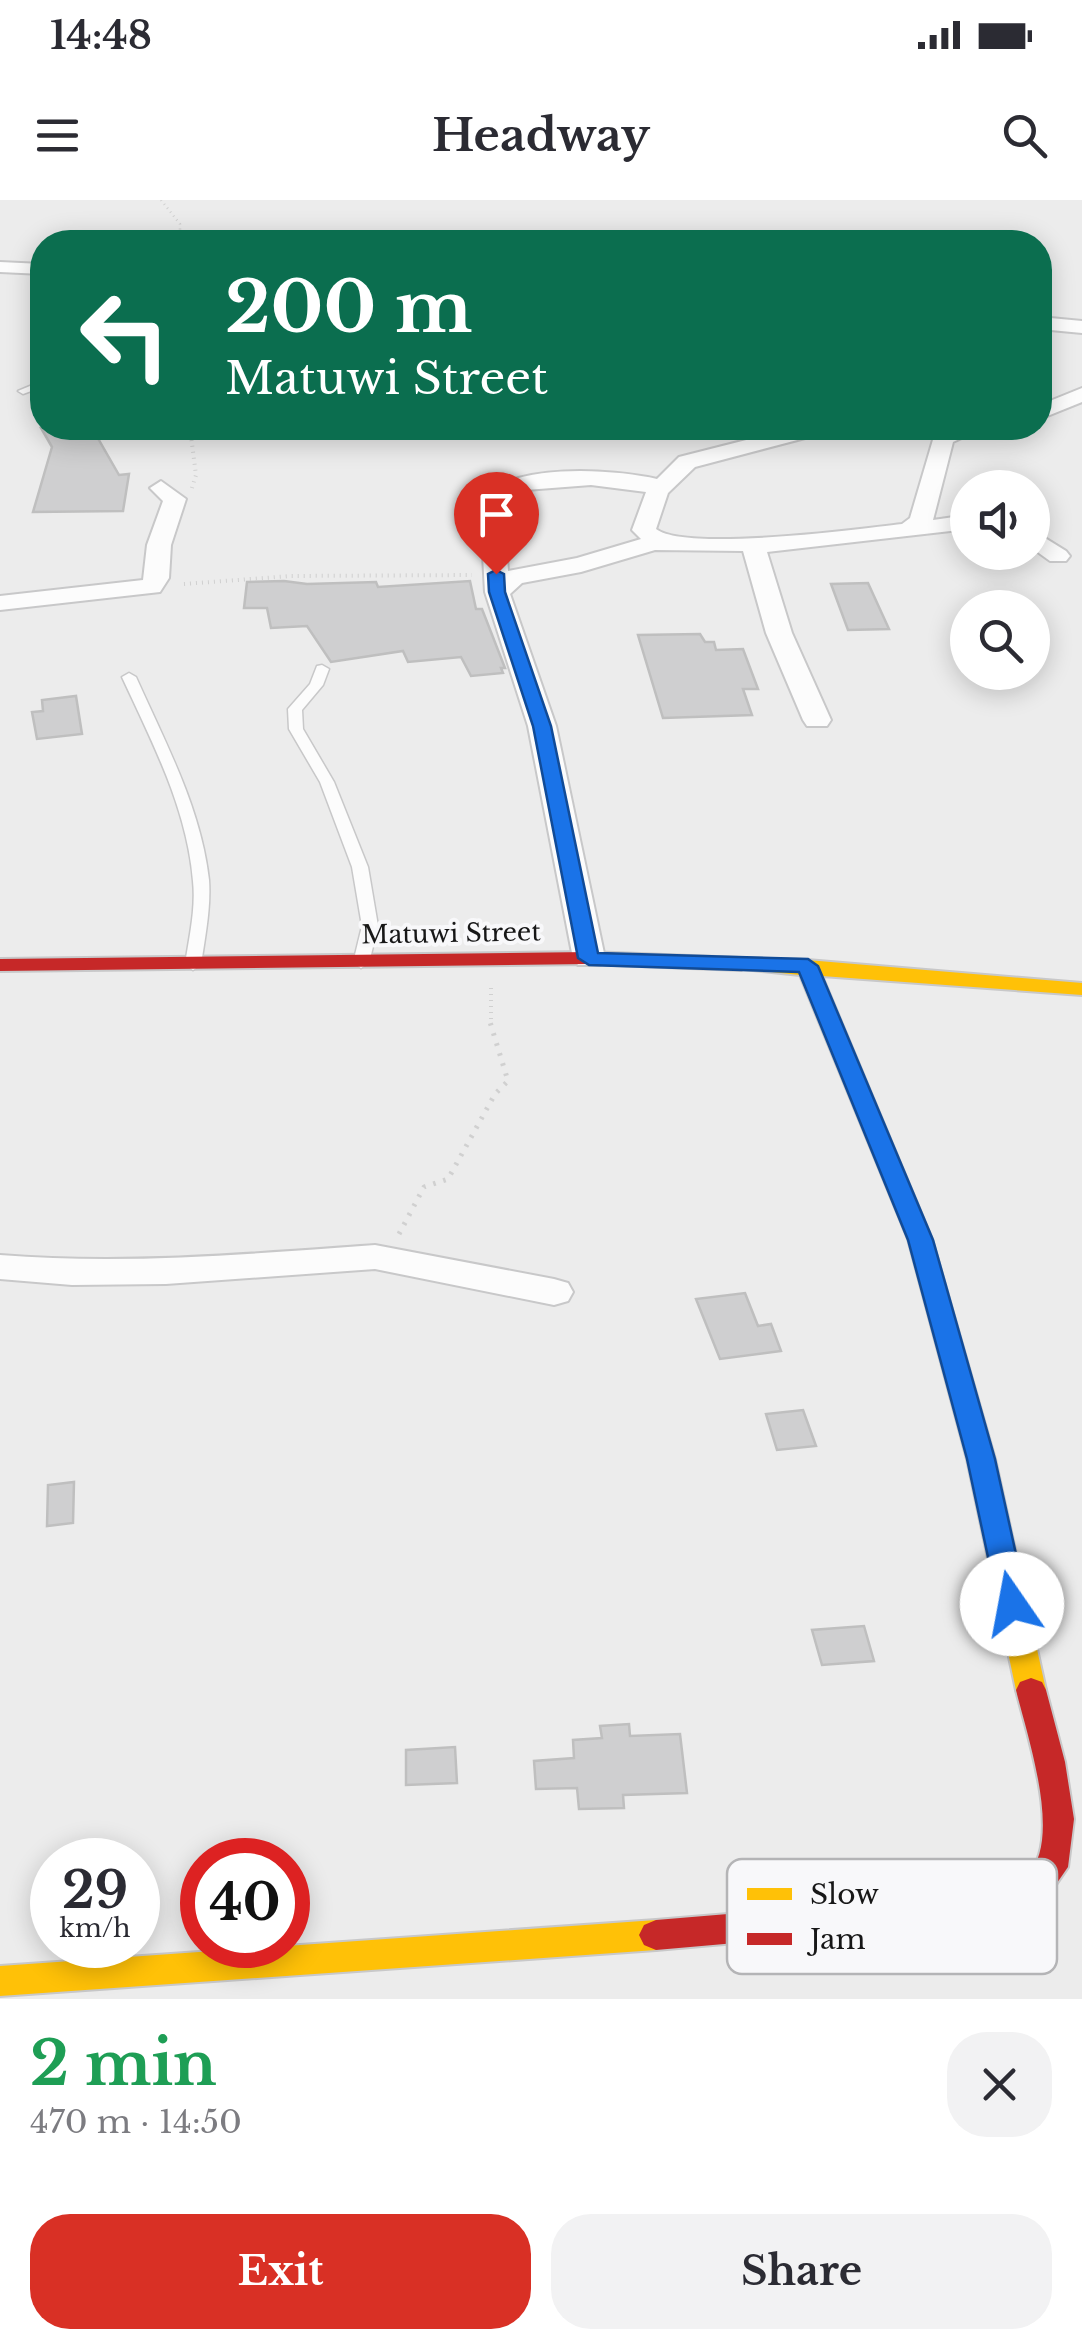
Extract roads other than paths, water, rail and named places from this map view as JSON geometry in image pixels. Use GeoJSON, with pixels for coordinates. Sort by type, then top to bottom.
{"type":"FeatureCollection","features":[{"type":"Feature","properties":{"kind":"street"},"geometry":{"type":"LineString","coordinates":[[0,268],[30,269]]}},
{"type":"Feature","properties":{"kind":"street"},"geometry":{"type":"LineString","coordinates":[[1052,324],[1082,324]]}},
{"type":"Feature","properties":{"kind":"street"},"geometry":{"type":"LineString","coordinates":[[1052,408],[1075,397]]}},
{"type":"Feature","properties":{"kind":"street"},"geometry":{"type":"LineString","coordinates":[[770,440],[687,462],[658,491],[644,530],[654,540],[753,546],[950,524]]}},
{"type":"Feature","properties":{"kind":"street"},"geometry":{"type":"LineString","coordinates":[[909,530],[921,522],[940,444],[944,440]]}},
{"type":"Feature","properties":{"kind":"street"},"geometry":{"type":"LineString","coordinates":[[589,958],[542,726],[496,583],[491,500],[501,491],[570,480],[643,483],[658,491]]}},
{"type":"Feature","properties":{"kind":"street"},"geometry":{"type":"LineString","coordinates":[[0,603],[150,586],[157,578],[168,496]]}},
{"type":"Feature","properties":{"kind":"street"},"geometry":{"type":"LineString","coordinates":[[496,583],[569,568],[641,546],[672,542]]}},
{"type":"Feature","properties":{"kind":"street"},"geometry":{"type":"LineString","coordinates":[[753,546],[779,634],[816,720]]}},
{"type":"Feature","properties":{"kind":"street"},"geometry":{"type":"LineString","coordinates":[[1050,550],[1058,556]]}},
{"type":"Feature","properties":{"kind":"street","name":"Matuwi Street"},"geometry":{"type":"LineString","coordinates":[[0,966],[589,958],[808,966],[1082,989]]}},
{"type":"Feature","properties":{"kind":"street"},"geometry":{"type":"LineString","coordinates":[[808,966],[920,1240],[976,1442],[1060,1820],[1063,1890]]}},
{"type":"Feature","properties":{"kind":"street"},"geometry":{"type":"LineString","coordinates":[[0,1267],[72,1273],[166,1272],[375,1257],[554,1292]]}},
{"type":"Feature","properties":{"kind":"street"},"geometry":{"type":"LineString","coordinates":[[0,1982],[727,1929]]}},
{"type":"Feature","properties":{"kind":"lane"},"geometry":{"type":"LineString","coordinates":[[23,391],[30,388]]}},
{"type":"Feature","properties":{"kind":"lane"},"geometry":{"type":"LineString","coordinates":[[322,669],[316,685],[294,709],[296,730],[327,782],[360,867],[370,926],[360,963]]}},
{"type":"Feature","properties":{"kind":"lane"},"geometry":{"type":"LineString","coordinates":[[129,677],[174,778],[196,855],[200,908],[193,965]]}}]}
